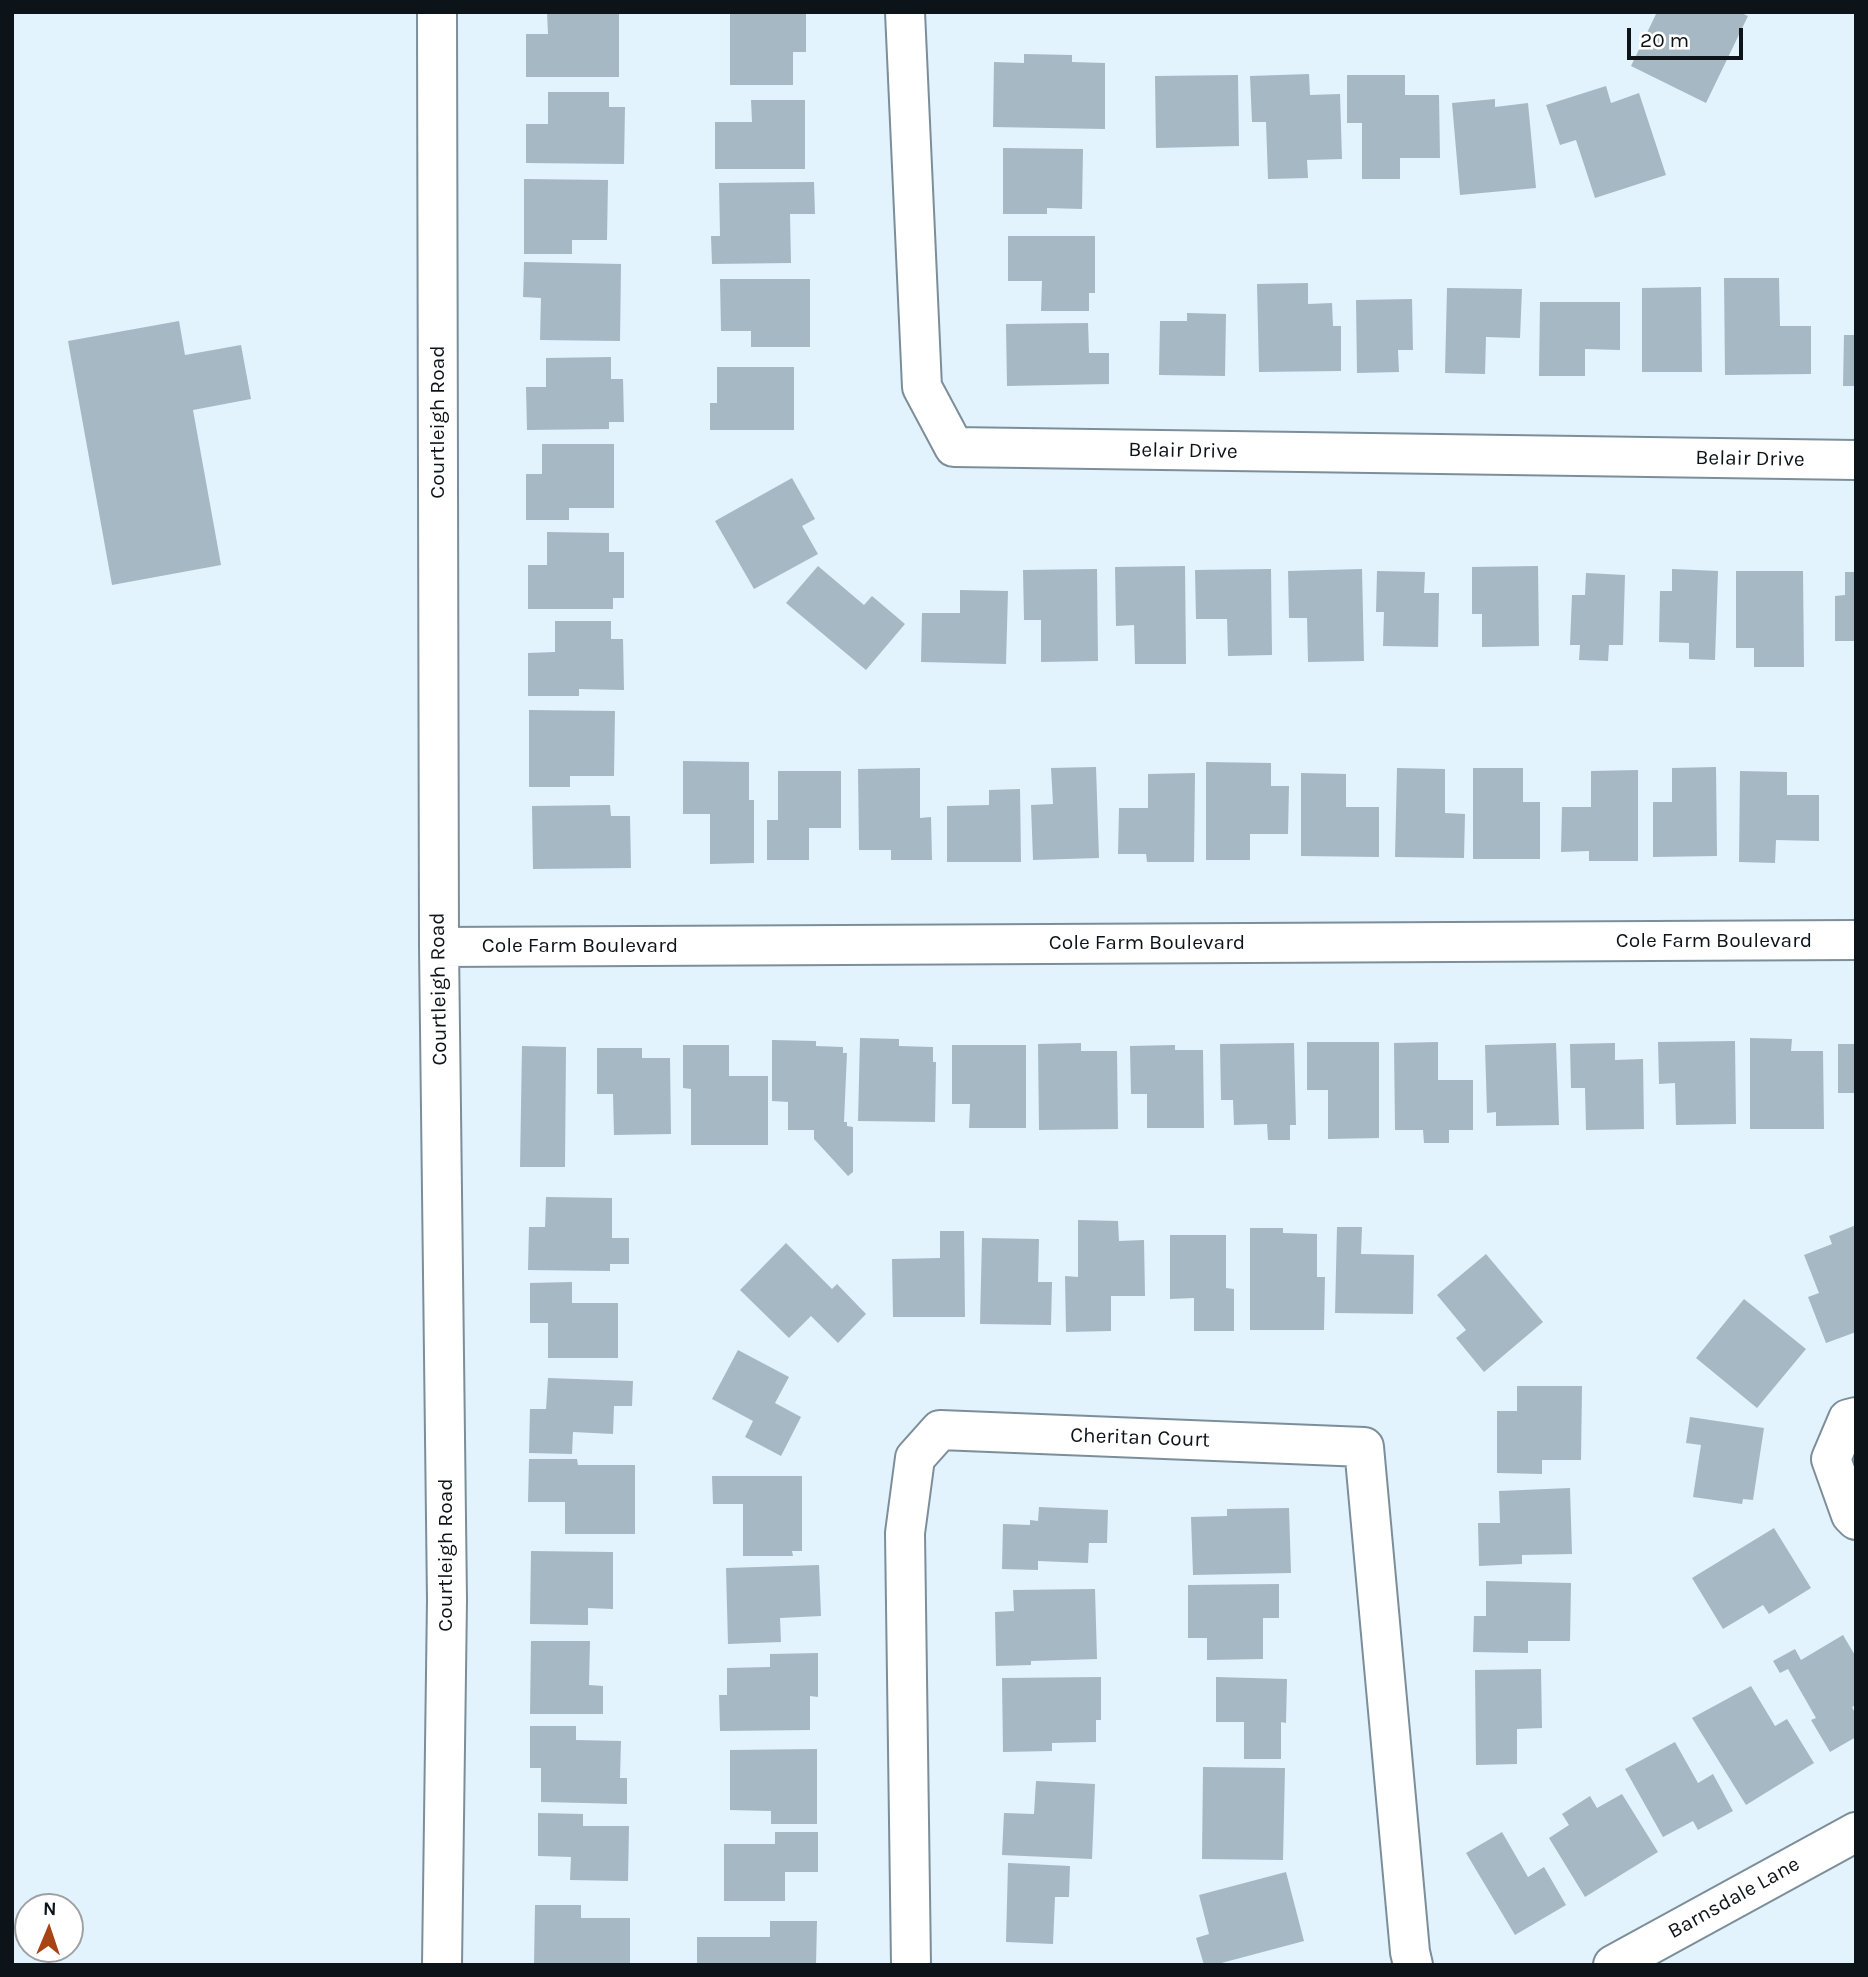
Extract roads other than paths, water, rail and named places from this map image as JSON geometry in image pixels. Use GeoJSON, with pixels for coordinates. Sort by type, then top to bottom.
{"type":"FeatureCollection","features":[{"type":"Feature","properties":{"kind":"street","name":"Courtleigh Road"},"geometry":{"type":"LineString","coordinates":[[438,12],[439,947],[447,1600],[442,1965]]}},
{"type":"Feature","properties":{"kind":"street","name":"Belair Drive"},"geometry":{"type":"LineString","coordinates":[[905,12],[922,387],[954,447],[1856,460]]}},
{"type":"Feature","properties":{"kind":"street","name":"Cole Farm Boulevard"},"geometry":{"type":"LineString","coordinates":[[439,947],[1856,940]]}},
{"type":"Feature","properties":{"kind":"street"},"geometry":{"type":"LineString","coordinates":[[1856,1417],[1848,1419],[1831,1459],[1851,1515],[1856,1520]]}},
{"type":"Feature","properties":{"kind":"street","name":"Cheritan Court"},"geometry":{"type":"LineString","coordinates":[[911,1965],[905,1533],[915,1458],[940,1430],[1364,1447],[1413,1965]]}},
{"type":"Feature","properties":{"kind":"street","name":"Barnsdale Lane"},"geometry":{"type":"LineString","coordinates":[[1613,1965],[1856,1832]]}}]}
